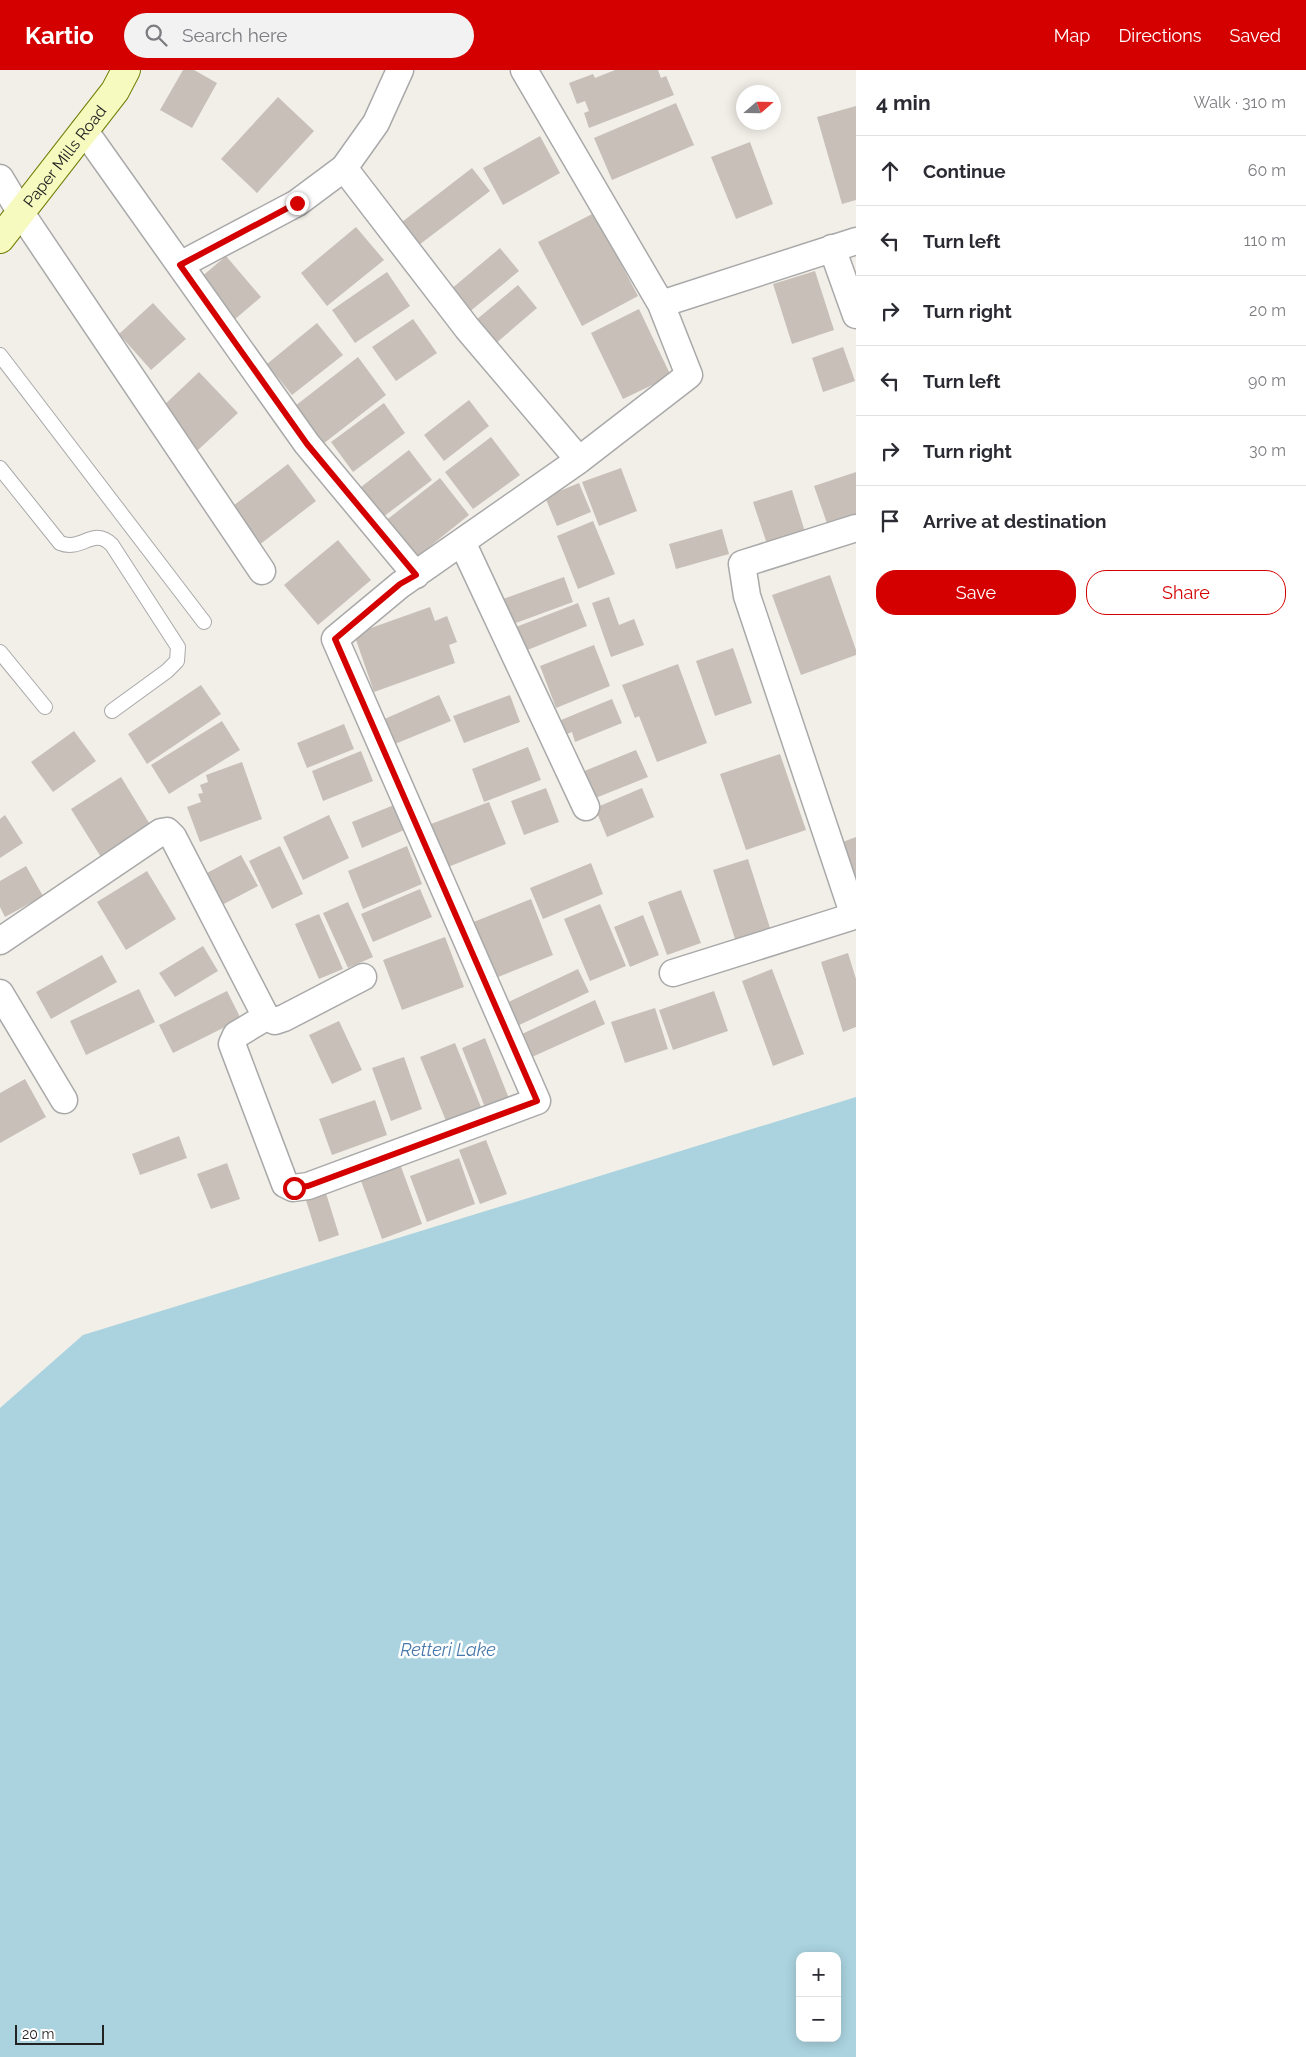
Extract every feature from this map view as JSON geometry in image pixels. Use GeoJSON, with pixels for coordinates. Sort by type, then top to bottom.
{"type":"FeatureCollection","features":[{"type":"Feature","properties":{"kind":"main road","name":"Paper Mills Road"},"geometry":{"type":"LineString","coordinates":[[0,239],[115,91],[126,70]]}},
{"type":"Feature","properties":{"kind":"street"},"geometry":{"type":"LineString","coordinates":[[180,265],[297,203],[344,168],[376,124],[400,70]]}},
{"type":"Feature","properties":{"kind":"street"},"geometry":{"type":"LineString","coordinates":[[266,1018],[236,1036],[232,1044],[285,1184],[294,1188],[308,1186],[537,1101],[335,639],[400,584],[416,575],[579,460],[689,375],[661,304],[524,70]]}},
{"type":"Feature","properties":{"kind":"street"},"geometry":{"type":"LineString","coordinates":[[84,130],[307,444],[416,575]]}},
{"type":"Feature","properties":{"kind":"street"},"geometry":{"type":"LineString","coordinates":[[344,168],[466,328],[579,460]]}},
{"type":"Feature","properties":{"kind":"street"},"geometry":{"type":"LineString","coordinates":[[0,178],[21,213],[262,571]]}},
{"type":"Feature","properties":{"kind":"street"},"geometry":{"type":"LineString","coordinates":[[661,304],[844,244],[856,315]]}},
{"type":"Feature","properties":{"kind":"street"},"geometry":{"type":"LineString","coordinates":[[673,973],[855,916],[746,596],[742,564],[856,528]]}},
{"type":"Feature","properties":{"kind":"street"},"geometry":{"type":"LineString","coordinates":[[462,542],[586,808]]}},
{"type":"Feature","properties":{"kind":"street"},"geometry":{"type":"LineString","coordinates":[[0,941],[161,832],[167,831],[173,837],[266,1018],[275,1021],[284,1018],[363,977]]}},
{"type":"Feature","properties":{"kind":"street"},"geometry":{"type":"LineString","coordinates":[[0,993],[64,1100]]}},
{"type":"Feature","properties":{"kind":"lane"},"geometry":{"type":"LineString","coordinates":[[0,355],[204,622]]}},
{"type":"Feature","properties":{"kind":"lane"},"geometry":{"type":"LineString","coordinates":[[0,468],[60,543],[68,546],[75,545],[97,536],[106,539],[112,545],[178,647],[177,661],[167,671],[112,711]]}},
{"type":"Feature","properties":{"kind":"lane"},"geometry":{"type":"LineString","coordinates":[[0,652],[45,708]]}},
{"type":"Feature","properties":{"kind":"water","name":"Retteri Lake"},"geometry":{"type":"Polygon","coordinates":[[[856,1097],[856,2057],[0,2057],[0,1408],[83,1335],[856,1097]]]}},
{"type":"Feature","properties":{"kind":"building"},"geometry":{"type":"Polygon","coordinates":[[[183,70],[194,70],[217,83],[192,128],[160,110],[183,70]]]}},
{"type":"Feature","properties":{"kind":"building"},"geometry":{"type":"Polygon","coordinates":[[[615,70],[658,70],[661,78],[666,76],[674,95],[589,128],[584,113],[589,111],[585,101],[577,104],[569,83],[593,74],[595,78],[615,70]]]}},
{"type":"Feature","properties":{"kind":"building"},"geometry":{"type":"Polygon","coordinates":[[[278,97],[314,131],[257,193],[221,159],[278,97]]]}},
{"type":"Feature","properties":{"kind":"building"},"geometry":{"type":"Polygon","coordinates":[[[676,103],[694,145],[612,180],[594,138],[676,103]]]}},
{"type":"Feature","properties":{"kind":"building"},"geometry":{"type":"Polygon","coordinates":[[[856,106],[856,200],[842,204],[817,117],[856,106]]]}},
{"type":"Feature","properties":{"kind":"building"},"geometry":{"type":"Polygon","coordinates":[[[540,136],[560,173],[503,205],[483,168],[540,136]]]}},
{"type":"Feature","properties":{"kind":"building"},"geometry":{"type":"Polygon","coordinates":[[[750,142],[773,204],[736,219],[711,157],[750,142]]]}},
{"type":"Feature","properties":{"kind":"building"},"geometry":{"type":"Polygon","coordinates":[[[472,168],[490,191],[415,248],[398,225],[472,168]]]}},
{"type":"Feature","properties":{"kind":"building"},"geometry":{"type":"Polygon","coordinates":[[[594,213],[638,296],[582,326],[538,242],[594,213]]]}},
{"type":"Feature","properties":{"kind":"building"},"geometry":{"type":"Polygon","coordinates":[[[356,227],[384,260],[327,306],[301,273],[356,227]]]}},
{"type":"Feature","properties":{"kind":"building"},"geometry":{"type":"Polygon","coordinates":[[[500,248],[519,271],[468,313],[450,290],[500,248]]]}},
{"type":"Feature","properties":{"kind":"building"},"geometry":{"type":"Polygon","coordinates":[[[226,256],[261,297],[234,320],[199,279],[226,256]]]}},
{"type":"Feature","properties":{"kind":"building"},"geometry":{"type":"Polygon","coordinates":[[[815,271],[834,330],[792,344],[773,284],[815,271]]]}},
{"type":"Feature","properties":{"kind":"building"},"geometry":{"type":"Polygon","coordinates":[[[387,272],[410,306],[355,343],[332,310],[387,272]]]}},
{"type":"Feature","properties":{"kind":"building"},"geometry":{"type":"Polygon","coordinates":[[[518,285],[537,308],[495,344],[476,320],[518,285]]]}},
{"type":"Feature","properties":{"kind":"building"},"geometry":{"type":"Polygon","coordinates":[[[153,303],[186,339],[151,370],[119,334],[153,303]]]}},
{"type":"Feature","properties":{"kind":"building"},"geometry":{"type":"Polygon","coordinates":[[[639,309],[671,376],[623,399],[591,333],[639,309]]]}},
{"type":"Feature","properties":{"kind":"building"},"geometry":{"type":"Polygon","coordinates":[[[413,319],[437,353],[396,381],[372,347],[413,319]]]}},
{"type":"Feature","properties":{"kind":"building"},"geometry":{"type":"Polygon","coordinates":[[[317,323],[343,355],[292,395],[267,364],[317,323]]]}},
{"type":"Feature","properties":{"kind":"building"},"geometry":{"type":"Polygon","coordinates":[[[843,347],[855,381],[823,392],[812,358],[843,347]]]}},
{"type":"Feature","properties":{"kind":"building"},"geometry":{"type":"Polygon","coordinates":[[[358,357],[386,395],[323,444],[295,406],[358,357]]]}},
{"type":"Feature","properties":{"kind":"building"},"geometry":{"type":"Polygon","coordinates":[[[199,372],[238,413],[198,450],[160,409],[199,372]]]}},
{"type":"Feature","properties":{"kind":"building"},"geometry":{"type":"Polygon","coordinates":[[[469,400],[489,426],[444,461],[424,435],[469,400]]]}},
{"type":"Feature","properties":{"kind":"building"},"geometry":{"type":"Polygon","coordinates":[[[384,403],[405,433],[353,472],[331,442],[384,403]]]}},
{"type":"Feature","properties":{"kind":"building"},"geometry":{"type":"Polygon","coordinates":[[[491,437],[520,475],[473,509],[445,472],[491,437]]]}},
{"type":"Feature","properties":{"kind":"building"},"geometry":{"type":"Polygon","coordinates":[[[409,450],[432,480],[383,517],[361,487],[409,450]]]}},
{"type":"Feature","properties":{"kind":"building"},"geometry":{"type":"Polygon","coordinates":[[[288,464],[316,501],[254,549],[225,512],[288,464]]]}},
{"type":"Feature","properties":{"kind":"building"},"geometry":{"type":"Polygon","coordinates":[[[621,468],[637,511],[599,526],[582,482],[621,468]]]}},
{"type":"Feature","properties":{"kind":"building"},"geometry":{"type":"Polygon","coordinates":[[[856,472],[856,524],[830,532],[814,486],[856,472]]]}},
{"type":"Feature","properties":{"kind":"building"},"geometry":{"type":"Polygon","coordinates":[[[440,478],[469,515],[413,560],[384,522],[440,478]]]}},
{"type":"Feature","properties":{"kind":"building"},"geometry":{"type":"Polygon","coordinates":[[[579,483],[591,512],[557,526],[545,497],[579,483]]]}},
{"type":"Feature","properties":{"kind":"building"},"geometry":{"type":"Polygon","coordinates":[[[792,490],[806,535],[768,547],[753,502],[792,490]]]}},
{"type":"Feature","properties":{"kind":"building"},"geometry":{"type":"Polygon","coordinates":[[[593,521],[615,574],[578,589],[557,536],[593,521]]]}},
{"type":"Feature","properties":{"kind":"building"},"geometry":{"type":"Polygon","coordinates":[[[722,529],[729,554],[676,569],[669,544],[722,529]]]}},
{"type":"Feature","properties":{"kind":"building"},"geometry":{"type":"Polygon","coordinates":[[[338,540],[371,580],[318,625],[284,585],[338,540]]]}},
{"type":"Feature","properties":{"kind":"building"},"geometry":{"type":"Polygon","coordinates":[[[830,575],[856,650],[856,655],[801,675],[772,595],[830,575]]]}},
{"type":"Feature","properties":{"kind":"building"},"geometry":{"type":"Polygon","coordinates":[[[564,577],[573,602],[513,624],[503,599],[564,577]]]}},
{"type":"Feature","properties":{"kind":"building"},"geometry":{"type":"Polygon","coordinates":[[[609,597],[619,625],[634,619],[644,645],[611,657],[592,603],[609,597]]]}},
{"type":"Feature","properties":{"kind":"building"},"geometry":{"type":"Polygon","coordinates":[[[578,603],[587,626],[525,651],[516,627],[578,603]]]}},
{"type":"Feature","properties":{"kind":"building"},"geometry":{"type":"Polygon","coordinates":[[[430,607],[435,621],[447,616],[457,642],[449,645],[455,663],[374,692],[354,634],[430,607]]]}},
{"type":"Feature","properties":{"kind":"building"},"geometry":{"type":"Polygon","coordinates":[[[594,645],[610,686],[556,708],[540,666],[594,645]]]}},
{"type":"Feature","properties":{"kind":"building"},"geometry":{"type":"Polygon","coordinates":[[[733,648],[752,703],[715,716],[696,661],[733,648]]]}},
{"type":"Feature","properties":{"kind":"building"},"geometry":{"type":"Polygon","coordinates":[[[678,664],[707,743],[657,762],[639,716],[635,718],[622,685],[678,664]]]}},
{"type":"Feature","properties":{"kind":"building"},"geometry":{"type":"Polygon","coordinates":[[[201,685],[221,714],[147,764],[128,734],[201,685]]]}},
{"type":"Feature","properties":{"kind":"building"},"geometry":{"type":"Polygon","coordinates":[[[439,695],[451,721],[390,746],[380,721],[439,695]]]}},
{"type":"Feature","properties":{"kind":"building"},"geometry":{"type":"Polygon","coordinates":[[[510,695],[520,722],[464,743],[453,716],[510,695]]]}},
{"type":"Feature","properties":{"kind":"building"},"geometry":{"type":"Polygon","coordinates":[[[612,699],[622,723],[575,742],[572,732],[567,734],[561,720],[612,699]]]}},
{"type":"Feature","properties":{"kind":"building"},"geometry":{"type":"Polygon","coordinates":[[[222,721],[240,750],[169,794],[151,765],[222,721]]]}},
{"type":"Feature","properties":{"kind":"building"},"geometry":{"type":"Polygon","coordinates":[[[344,724],[354,749],[307,768],[297,743],[344,724]]]}},
{"type":"Feature","properties":{"kind":"building"},"geometry":{"type":"Polygon","coordinates":[[[74,731],[96,761],[53,792],[31,762],[74,731]]]}},
{"type":"Feature","properties":{"kind":"building"},"geometry":{"type":"Polygon","coordinates":[[[528,747],[541,780],[484,802],[472,769],[528,747]]]}},
{"type":"Feature","properties":{"kind":"building"},"geometry":{"type":"Polygon","coordinates":[[[636,750],[648,777],[593,799],[582,772],[636,750]]]}},
{"type":"Feature","properties":{"kind":"building"},"geometry":{"type":"Polygon","coordinates":[[[361,751],[373,781],[323,801],[312,771],[361,751]]]}},
{"type":"Feature","properties":{"kind":"building"},"geometry":{"type":"Polygon","coordinates":[[[780,754],[806,830],[746,850],[720,774],[780,754]]]}},
{"type":"Feature","properties":{"kind":"building"},"geometry":{"type":"Polygon","coordinates":[[[242,762],[262,819],[200,842],[187,807],[201,802],[198,794],[203,793],[200,785],[208,782],[206,775],[242,762]]]}},
{"type":"Feature","properties":{"kind":"building"},"geometry":{"type":"Polygon","coordinates":[[[121,777],[154,831],[104,862],[71,809],[121,777]]]}},
{"type":"Feature","properties":{"kind":"building"},"geometry":{"type":"Polygon","coordinates":[[[546,788],[559,822],[524,835],[511,801],[546,788]]]}},
{"type":"Feature","properties":{"kind":"building"},"geometry":{"type":"Polygon","coordinates":[[[642,788],[654,817],[607,837],[595,808],[642,788]]]}},
{"type":"Feature","properties":{"kind":"building"},"geometry":{"type":"Polygon","coordinates":[[[489,802],[506,844],[448,867],[431,824],[489,802]]]}},
{"type":"Feature","properties":{"kind":"building"},"geometry":{"type":"Polygon","coordinates":[[[394,805],[404,830],[362,848],[352,822],[394,805]]]}},
{"type":"Feature","properties":{"kind":"building"},"geometry":{"type":"Polygon","coordinates":[[[5,815],[23,843],[0,858],[0,819],[5,815]]]}},
{"type":"Feature","properties":{"kind":"building"},"geometry":{"type":"Polygon","coordinates":[[[329,815],[349,858],[303,880],[283,837],[329,815]]]}},
{"type":"Feature","properties":{"kind":"building"},"geometry":{"type":"Polygon","coordinates":[[[856,837],[856,890],[840,843],[856,837]]]}},
{"type":"Feature","properties":{"kind":"building"},"geometry":{"type":"Polygon","coordinates":[[[280,846],[303,894],[272,909],[249,861],[280,846]]]}},
{"type":"Feature","properties":{"kind":"building"},"geometry":{"type":"Polygon","coordinates":[[[407,846],[422,884],[363,909],[348,871],[407,846]]]}},
{"type":"Feature","properties":{"kind":"building"},"geometry":{"type":"Polygon","coordinates":[[[241,855],[258,886],[222,905],[205,874],[241,855]]]}},
{"type":"Feature","properties":{"kind":"building"},"geometry":{"type":"Polygon","coordinates":[[[748,859],[770,928],[735,939],[713,870],[748,859]]]}},
{"type":"Feature","properties":{"kind":"building"},"geometry":{"type":"Polygon","coordinates":[[[591,863],[603,894],[543,919],[530,888],[591,863]]]}},
{"type":"Feature","properties":{"kind":"building"},"geometry":{"type":"Polygon","coordinates":[[[26,866],[43,896],[5,917],[0,907],[0,881],[26,866]]]}},
{"type":"Feature","properties":{"kind":"building"},"geometry":{"type":"Polygon","coordinates":[[[147,871],[176,919],[126,950],[97,902],[147,871]]]}},
{"type":"Feature","properties":{"kind":"building"},"geometry":{"type":"Polygon","coordinates":[[[420,889],[432,917],[373,942],[361,914],[420,889]]]}},
{"type":"Feature","properties":{"kind":"building"},"geometry":{"type":"Polygon","coordinates":[[[681,890],[701,943],[667,955],[648,902],[681,890]]]}},
{"type":"Feature","properties":{"kind":"building"},"geometry":{"type":"Polygon","coordinates":[[[531,899],[553,955],[493,979],[471,923],[531,899]]]}},
{"type":"Feature","properties":{"kind":"building"},"geometry":{"type":"Polygon","coordinates":[[[348,902],[373,957],[348,968],[323,913],[348,902]]]}},
{"type":"Feature","properties":{"kind":"building"},"geometry":{"type":"Polygon","coordinates":[[[600,904],[626,966],[590,981],[564,919],[600,904]]]}},
{"type":"Feature","properties":{"kind":"building"},"geometry":{"type":"Polygon","coordinates":[[[319,914],[343,969],[319,979],[295,924],[319,914]]]}},
{"type":"Feature","properties":{"kind":"building"},"geometry":{"type":"Polygon","coordinates":[[[643,915],[659,955],[630,967],[614,927],[643,915]]]}},
{"type":"Feature","properties":{"kind":"building"},"geometry":{"type":"Polygon","coordinates":[[[445,937],[464,987],[402,1010],[383,960],[445,937]]]}},
{"type":"Feature","properties":{"kind":"building"},"geometry":{"type":"Polygon","coordinates":[[[203,946],[218,971],[175,997],[159,973],[203,946]]]}},
{"type":"Feature","properties":{"kind":"building"},"geometry":{"type":"Polygon","coordinates":[[[848,953],[856,979],[856,1027],[843,1032],[821,962],[848,953]]]}},
{"type":"Feature","properties":{"kind":"building"},"geometry":{"type":"Polygon","coordinates":[[[102,955],[117,982],[51,1019],[36,992],[102,955]]]}},
{"type":"Feature","properties":{"kind":"building"},"geometry":{"type":"Polygon","coordinates":[[[578,969],[589,992],[513,1028],[502,1005],[578,969]]]}},
{"type":"Feature","properties":{"kind":"building"},"geometry":{"type":"Polygon","coordinates":[[[772,969],[804,1054],[773,1066],[742,981],[772,969]]]}},
{"type":"Feature","properties":{"kind":"building"},"geometry":{"type":"Polygon","coordinates":[[[139,989],[155,1022],[86,1055],[70,1021],[139,989]]]}},
{"type":"Feature","properties":{"kind":"building"},"geometry":{"type":"Polygon","coordinates":[[[227,991],[241,1019],[173,1053],[159,1025],[227,991]]]}},
{"type":"Feature","properties":{"kind":"building"},"geometry":{"type":"Polygon","coordinates":[[[714,991],[728,1031],[673,1050],[659,1010],[714,991]]]}},
{"type":"Feature","properties":{"kind":"building"},"geometry":{"type":"Polygon","coordinates":[[[595,1000],[605,1024],[532,1057],[522,1034],[595,1000]]]}},
{"type":"Feature","properties":{"kind":"building"},"geometry":{"type":"Polygon","coordinates":[[[655,1008],[668,1049],[625,1063],[611,1022],[655,1008]]]}},
{"type":"Feature","properties":{"kind":"building"},"geometry":{"type":"Polygon","coordinates":[[[339,1021],[362,1070],[332,1084],[309,1035],[339,1021]]]}},
{"type":"Feature","properties":{"kind":"building"},"geometry":{"type":"Polygon","coordinates":[[[485,1038],[510,1101],[486,1110],[462,1048],[485,1038]]]}},
{"type":"Feature","properties":{"kind":"building"},"geometry":{"type":"Polygon","coordinates":[[[455,1043],[481,1107],[446,1121],[420,1057],[455,1043]]]}},
{"type":"Feature","properties":{"kind":"building"},"geometry":{"type":"Polygon","coordinates":[[[404,1057],[422,1109],[391,1121],[372,1068],[404,1057]]]}},
{"type":"Feature","properties":{"kind":"building"},"geometry":{"type":"Polygon","coordinates":[[[25,1079],[46,1117],[0,1143],[0,1093],[25,1079]]]}},
{"type":"Feature","properties":{"kind":"building"},"geometry":{"type":"Polygon","coordinates":[[[375,1100],[387,1135],[332,1155],[319,1119],[375,1100]]]}},
{"type":"Feature","properties":{"kind":"building"},"geometry":{"type":"Polygon","coordinates":[[[179,1136],[187,1158],[140,1175],[132,1154],[179,1136]]]}},
{"type":"Feature","properties":{"kind":"building"},"geometry":{"type":"Polygon","coordinates":[[[486,1140],[507,1194],[480,1204],[459,1150],[486,1140]]]}},
{"type":"Feature","properties":{"kind":"building"},"geometry":{"type":"Polygon","coordinates":[[[459,1158],[475,1204],[427,1222],[410,1176],[459,1158]]]}},
{"type":"Feature","properties":{"kind":"building"},"geometry":{"type":"Polygon","coordinates":[[[227,1163],[240,1199],[211,1209],[197,1174],[227,1163]]]}},
{"type":"Feature","properties":{"kind":"building"},"geometry":{"type":"Polygon","coordinates":[[[400,1164],[422,1224],[382,1239],[360,1178],[400,1164]]]}},
{"type":"Feature","properties":{"kind":"building"},"geometry":{"type":"Polygon","coordinates":[[[325,1190],[339,1235],[319,1242],[305,1197],[325,1190]]]}},
{"type":"Feature","properties":{"kind":"route"},"geometry":{"type":"LineString","coordinates":[[294,1188],[308,1186],[537,1101],[335,639],[400,584],[416,575],[307,444],[180,265],[297,203]]}}]}
